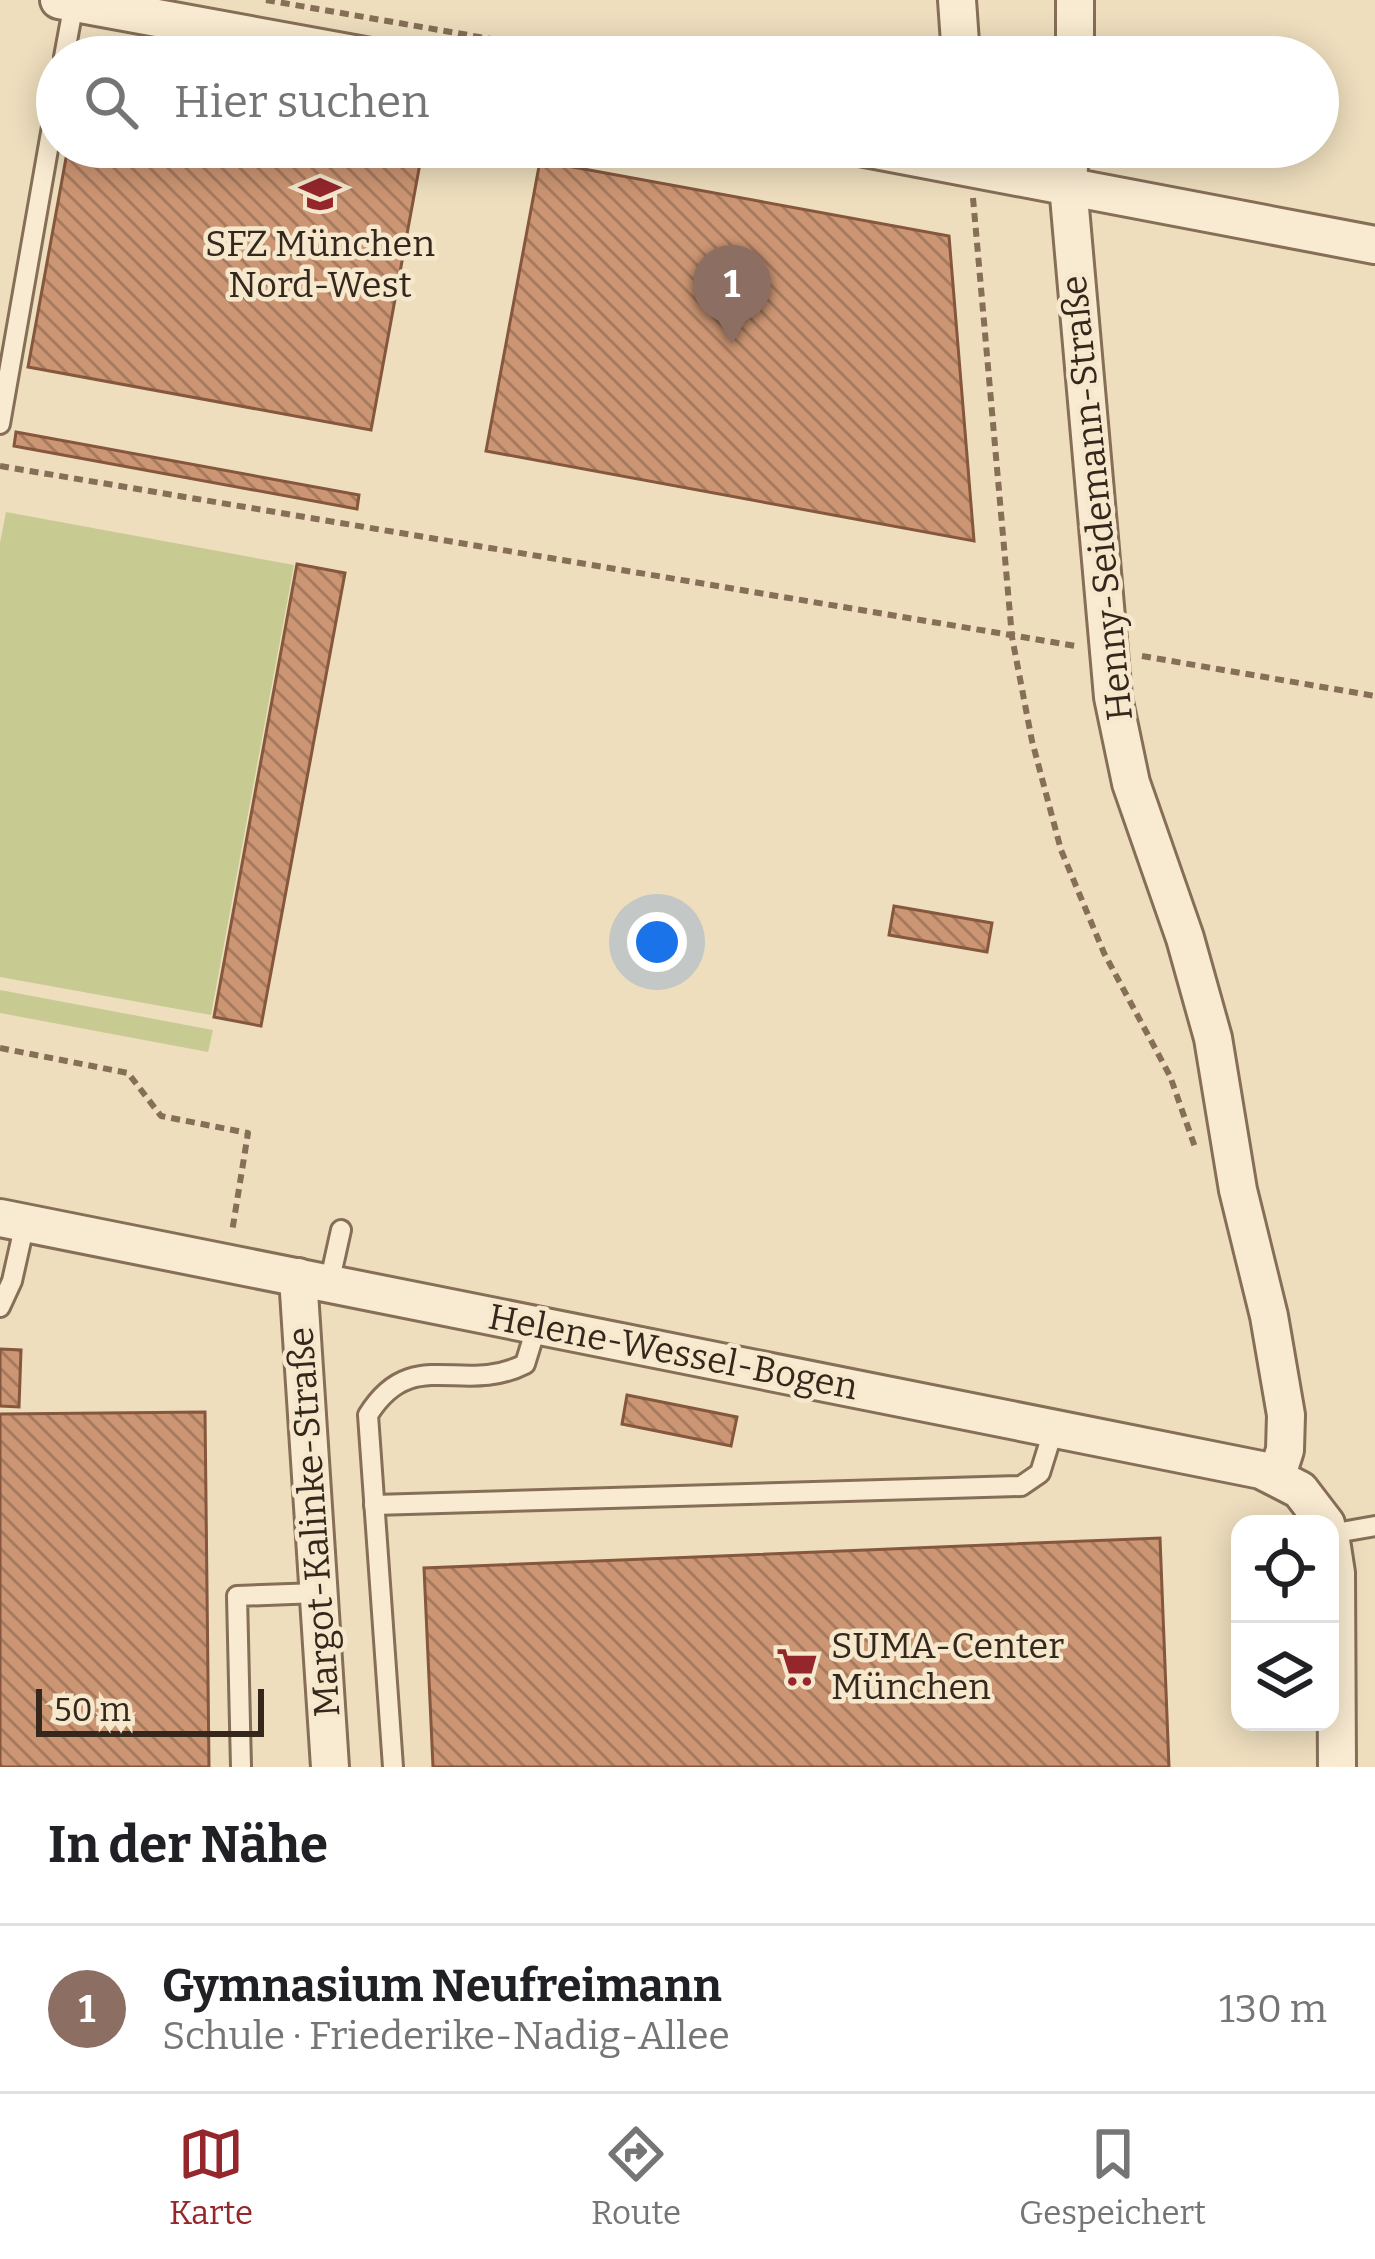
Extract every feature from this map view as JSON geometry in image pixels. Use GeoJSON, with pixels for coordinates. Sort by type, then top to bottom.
{"type":"FeatureCollection","features":[{"type":"Feature","properties":{"kind":"street"},"geometry":{"type":"LineString","coordinates":[[956,0],[959,36]]}},
{"type":"Feature","properties":{"kind":"street"},"geometry":{"type":"LineString","coordinates":[[1075,0],[1075,36]]}},
{"type":"Feature","properties":{"kind":"street"},"geometry":{"type":"LineString","coordinates":[[66,1],[256,36]]}},
{"type":"Feature","properties":{"kind":"street"},"geometry":{"type":"LineString","coordinates":[[1004,168],[1068,185],[1375,245]]}},
{"type":"Feature","properties":{"kind":"street","name":"Henny-Seidemann-Straße"},"geometry":{"type":"LineString","coordinates":[[1069,168],[1107,650],[1132,783],[1186,938],[1216,1054],[1238,1190],[1269,1316],[1286,1414],[1285,1450],[1276,1475]]}},
{"type":"Feature","properties":{"kind":"street","name":"Helene-Wessel-Bogen"},"geometry":{"type":"LineString","coordinates":[[13,1220],[1276,1475]]}},
{"type":"Feature","properties":{"kind":"street","name":"Margot-Kalinke-Straße"},"geometry":{"type":"LineString","coordinates":[[314,1280],[318,1593],[330,1767]]}},
{"type":"Feature","properties":{"kind":"street"},"geometry":{"type":"LineString","coordinates":[[1276,1475],[1310,1499],[1320,1515]]}},
{"type":"Feature","properties":{"kind":"street"},"geometry":{"type":"LineString","coordinates":[[1336,1623],[1337,1767]]}},
{"type":"Feature","properties":{"kind":"lane"},"geometry":{"type":"LineString","coordinates":[[65,36],[66,1]]}},
{"type":"Feature","properties":{"kind":"lane"},"geometry":{"type":"LineString","coordinates":[[0,424],[45,168]]}},
{"type":"Feature","properties":{"kind":"lane"},"geometry":{"type":"LineString","coordinates":[[0,1307],[12,1281],[13,1220]]}},
{"type":"Feature","properties":{"kind":"lane"},"geometry":{"type":"LineString","coordinates":[[314,1280],[341,1230]]}},
{"type":"Feature","properties":{"kind":"lane"},"geometry":{"type":"LineString","coordinates":[[393,1767],[368,1415],[386,1388],[406,1377],[508,1373],[526,1364],[537,1325]]}},
{"type":"Feature","properties":{"kind":"lane"},"geometry":{"type":"LineString","coordinates":[[374,1504],[1022,1486],[1040,1473],[1054,1428]]}},
{"type":"Feature","properties":{"kind":"lane"},"geometry":{"type":"LineString","coordinates":[[1339,1532],[1375,1526]]}},
{"type":"Feature","properties":{"kind":"lane"},"geometry":{"type":"LineString","coordinates":[[241,1767],[237,1597],[318,1593]]}},
{"type":"Feature","properties":{"kind":"path"},"geometry":{"type":"LineString","coordinates":[[266,0],[474,36]]}},
{"type":"Feature","properties":{"kind":"path"},"geometry":{"type":"LineString","coordinates":[[977,168],[972,215],[1012,637],[1032,741],[1061,850],[1104,953],[1170,1076],[1200,1162]]}},
{"type":"Feature","properties":{"kind":"path"},"geometry":{"type":"LineString","coordinates":[[0,466],[1375,696]]}},
{"type":"Feature","properties":{"kind":"path"},"geometry":{"type":"LineString","coordinates":[[0,1048],[128,1073],[160,1116],[248,1132],[227,1263]]}},
{"type":"Feature","properties":{"kind":"green space"},"geometry":{"type":"Polygon","coordinates":[[[6,512],[294,565],[211,1015],[0,977],[0,543],[6,512]]]}},
{"type":"Feature","properties":{"kind":"green space"},"geometry":{"type":"Polygon","coordinates":[[[0,990],[213,1030],[208,1052],[0,1013],[0,990]]]}},
{"type":"Feature","properties":{"kind":"building"},"geometry":{"type":"Polygon","coordinates":[[[64,168],[419,168],[371,430],[28,367],[64,168]]]}},
{"type":"Feature","properties":{"kind":"building"},"geometry":{"type":"Polygon","coordinates":[[[539,168],[578,168],[949,236],[974,541],[486,451],[539,168]]]}},
{"type":"Feature","properties":{"kind":"building"},"geometry":{"type":"Polygon","coordinates":[[[16,432],[359,495],[357,509],[14,446],[16,432]]]}},
{"type":"Feature","properties":{"kind":"building"},"geometry":{"type":"Polygon","coordinates":[[[297,564],[345,573],[261,1026],[214,1017],[297,564]]]}},
{"type":"Feature","properties":{"kind":"building"},"geometry":{"type":"Polygon","coordinates":[[[894,906],[992,923],[987,952],[889,935],[894,906]]]}},
{"type":"Feature","properties":{"kind":"building"},"geometry":{"type":"Polygon","coordinates":[[[0,1349],[21,1350],[19,1407],[0,1406],[0,1349]]]}},
{"type":"Feature","properties":{"kind":"building"},"geometry":{"type":"Polygon","coordinates":[[[627,1395],[737,1417],[731,1446],[622,1424],[627,1395]]]}},
{"type":"Feature","properties":{"kind":"building"},"geometry":{"type":"Polygon","coordinates":[[[205,1412],[209,1767],[0,1767],[0,1414],[205,1412]]]}},
{"type":"Feature","properties":{"kind":"building","name":"SUMA-Center München"},"geometry":{"type":"Polygon","coordinates":[[[1160,1538],[1169,1767],[433,1767],[424,1568],[1160,1538]]]}},
{"type":"Feature","properties":{"kind":"place","name":"SFZ München Nord-West"},"geometry":{"type":"Point","coordinates":[320,194]}},
{"type":"Feature","properties":{"kind":"place","name":"Gymnasium Neufreimann"},"geometry":{"type":"Point","coordinates":[732,344]}},
{"type":"Feature","properties":{"kind":"place","name":"SUMA-Center München"},"geometry":{"type":"Point","coordinates":[797,1667]}}]}
